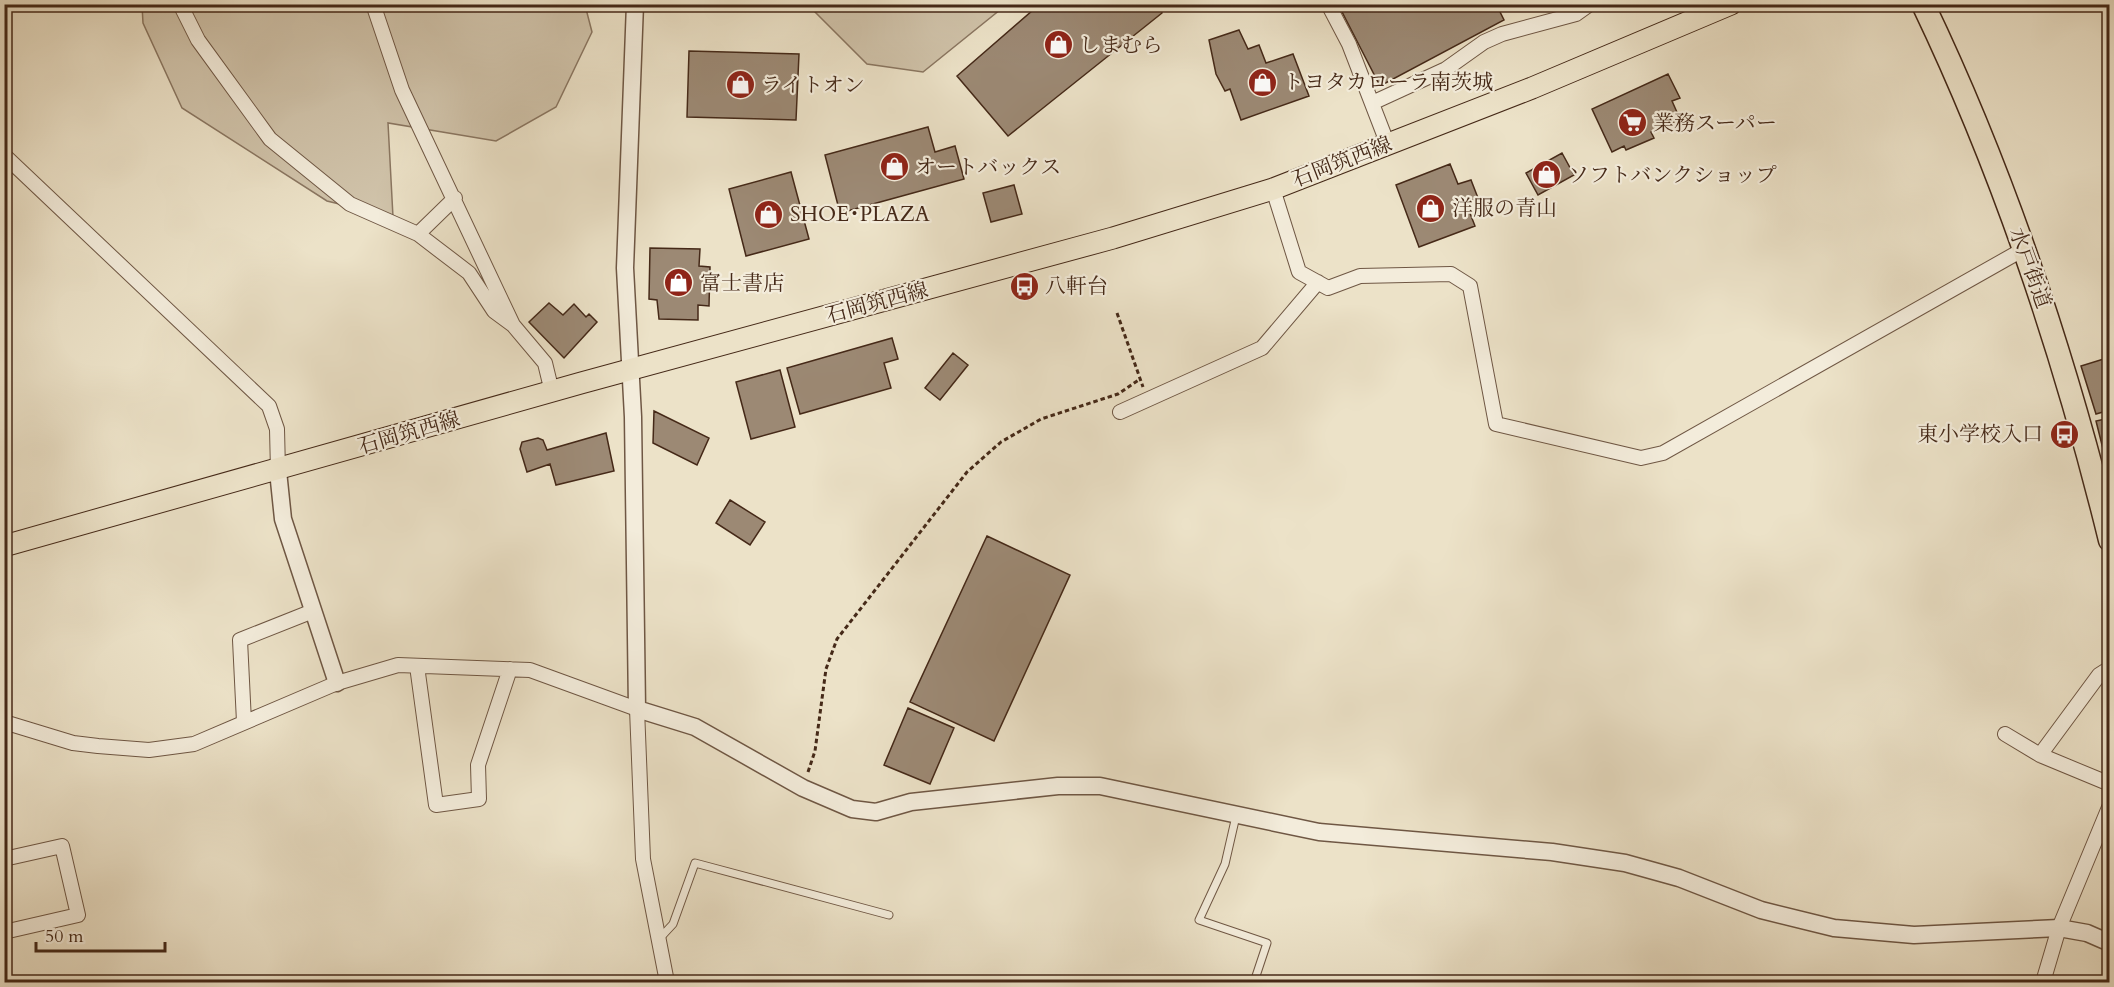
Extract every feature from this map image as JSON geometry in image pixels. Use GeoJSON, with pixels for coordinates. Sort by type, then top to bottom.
{"type":"FeatureCollection","features":[{"type":"Feature","properties":{"kind":"highway","name":"水戸街道"},"geometry":{"type":"LineString","coordinates":[[1923,4],[1970,109],[2024,249],[2079,422],[2109,540]]}},
{"type":"Feature","properties":{"kind":"main road","name":"石岡筑西線"},"geometry":{"type":"LineString","coordinates":[[4,546],[278,471],[630,370],[1113,238],[1273,189],[1731,4]]}},
{"type":"Feature","properties":{"kind":"street"},"geometry":{"type":"LineString","coordinates":[[180,4],[198,40],[270,139],[350,204],[418,234],[469,273],[494,311],[513,325],[545,363],[552,392]]}},
{"type":"Feature","properties":{"kind":"street"},"geometry":{"type":"LineString","coordinates":[[373,4],[402,90],[513,325]]}},
{"type":"Feature","properties":{"kind":"street"},"geometry":{"type":"LineString","coordinates":[[635,4],[625,268],[638,603],[637,709],[643,859],[667,982]]}},
{"type":"Feature","properties":{"kind":"street"},"geometry":{"type":"LineString","coordinates":[[1328,4],[1349,44],[1388,144]]}},
{"type":"Feature","properties":{"kind":"street"},"geometry":{"type":"LineString","coordinates":[[1372,103],[1446,69],[1484,42],[1502,34],[1576,14],[1590,4]]}},
{"type":"Feature","properties":{"kind":"street"},"geometry":{"type":"LineString","coordinates":[[4,155],[269,406],[277,429],[283,519],[337,683]]}},
{"type":"Feature","properties":{"kind":"street"},"geometry":{"type":"LineString","coordinates":[[1273,189],[1299,272],[1328,288],[1360,276],[1451,274],[1470,286],[1496,424],[1641,458],[1663,453],[2024,249]]}},
{"type":"Feature","properties":{"kind":"street"},"geometry":{"type":"LineString","coordinates":[[418,234],[455,198]]}},
{"type":"Feature","properties":{"kind":"street"},"geometry":{"type":"LineString","coordinates":[[1120,412],[1262,348],[1318,282]]}},
{"type":"Feature","properties":{"kind":"street"},"geometry":{"type":"LineString","coordinates":[[244,722],[240,640],[308,613]]}},
{"type":"Feature","properties":{"kind":"street"},"geometry":{"type":"LineString","coordinates":[[4,722],[73,743],[149,750],[194,744],[337,683],[398,665],[530,670],[637,709],[695,727],[802,788],[852,809],[876,812],[911,802],[1058,786],[1100,786],[1319,832],[1551,852],[1625,863],[1679,878],[1761,910],[1843,929],[1914,935],[2059,928],[2087,933],[2109,943]]}},
{"type":"Feature","properties":{"kind":"street"},"geometry":{"type":"LineString","coordinates":[[417,666],[436,805],[479,799],[478,765],[510,669]]}},
{"type":"Feature","properties":{"kind":"street"},"geometry":{"type":"LineString","coordinates":[[2040,755],[2099,675],[2109,668]]}},
{"type":"Feature","properties":{"kind":"street"},"geometry":{"type":"LineString","coordinates":[[2006,734],[2040,755],[2109,784]]}},
{"type":"Feature","properties":{"kind":"street"},"geometry":{"type":"LineString","coordinates":[[2043,982],[2059,928],[2109,805]]}},
{"type":"Feature","properties":{"kind":"street"},"geometry":{"type":"LineString","coordinates":[[4,859],[62,846],[78,915],[4,932]]}},
{"type":"Feature","properties":{"kind":"lane"},"geometry":{"type":"LineString","coordinates":[[1236,816],[1225,864],[1199,920],[1268,943],[1254,982]]}},
{"type":"Feature","properties":{"kind":"lane"},"geometry":{"type":"LineString","coordinates":[[660,938],[673,924],[695,863],[889,915]]}},
{"type":"Feature","properties":{"kind":"path"},"geometry":{"type":"LineString","coordinates":[[1117,313],[1148,400]]}},
{"type":"Feature","properties":{"kind":"path"},"geometry":{"type":"LineString","coordinates":[[802,788],[815,751],[826,669],[837,639],[967,472],[1001,442],[1041,419],[1118,394],[1140,379]]}},
{"type":"Feature","properties":{"kind":"shaded area"},"geometry":{"type":"Polygon","coordinates":[[[142,5],[585,5],[592,32],[556,107],[496,141],[388,123],[393,217],[327,201],[182,108],[143,23],[142,5]]]}},
{"type":"Feature","properties":{"kind":"shaded area"},"geometry":{"type":"Polygon","coordinates":[[[808,5],[1006,5],[923,72],[867,64],[808,5]]]}},
{"type":"Feature","properties":{"kind":"building","name":"しまむら"},"geometry":{"type":"Polygon","coordinates":[[[1040,4],[1161,4],[1162,13],[1008,136],[957,76],[1040,4]]]}},
{"type":"Feature","properties":{"kind":"building"},"geometry":{"type":"Polygon","coordinates":[[[1338,4],[1496,4],[1504,20],[1380,86],[1338,4]]]}},
{"type":"Feature","properties":{"kind":"building","name":"トヨタカローラ南茨城"},"geometry":{"type":"Polygon","coordinates":[[[1239,30],[1248,49],[1259,45],[1266,63],[1293,54],[1309,96],[1241,120],[1230,89],[1225,91],[1216,74],[1209,40],[1239,30]]]}},
{"type":"Feature","properties":{"kind":"building"},"geometry":{"type":"Polygon","coordinates":[[[689,51],[799,54],[796,120],[687,117],[689,51]]]}},
{"type":"Feature","properties":{"kind":"building"},"geometry":{"type":"Polygon","coordinates":[[[1668,74],[1680,98],[1672,101],[1680,119],[1651,132],[1654,138],[1626,150],[1624,146],[1612,152],[1592,109],[1668,74]]]}},
{"type":"Feature","properties":{"kind":"building","name":"オートバックス"},"geometry":{"type":"Polygon","coordinates":[[[928,127],[935,152],[955,146],[964,179],[840,213],[825,155],[928,127]]]}},
{"type":"Feature","properties":{"kind":"building"},"geometry":{"type":"Polygon","coordinates":[[[1562,153],[1574,175],[1538,195],[1526,173],[1562,153]]]}},
{"type":"Feature","properties":{"kind":"building"},"geometry":{"type":"Polygon","coordinates":[[[1450,164],[1458,184],[1471,180],[1478,198],[1466,203],[1475,226],[1419,247],[1396,185],[1450,164]]]}},
{"type":"Feature","properties":{"kind":"building","name":"SHOE･PLAZA"},"geometry":{"type":"Polygon","coordinates":[[[791,172],[809,239],[746,256],[729,189],[791,172]]]}},
{"type":"Feature","properties":{"kind":"building"},"geometry":{"type":"Polygon","coordinates":[[[1014,185],[1022,214],[991,222],[983,193],[1014,185]]]}},
{"type":"Feature","properties":{"kind":"building","name":"富士書店"},"geometry":{"type":"Polygon","coordinates":[[[650,248],[700,249],[699,266],[710,267],[709,306],[698,305],[698,320],[659,319],[657,300],[649,299],[650,248]]]}},
{"type":"Feature","properties":{"kind":"building"},"geometry":{"type":"Polygon","coordinates":[[[549,303],[563,315],[574,304],[586,317],[589,314],[597,322],[564,358],[529,322],[549,303]]]}},
{"type":"Feature","properties":{"kind":"building"},"geometry":{"type":"Polygon","coordinates":[[[892,338],[898,359],[884,363],[891,388],[800,414],[787,368],[892,338]]]}},
{"type":"Feature","properties":{"kind":"building"},"geometry":{"type":"Polygon","coordinates":[[[953,353],[968,365],[940,400],[925,388],[953,353]]]}},
{"type":"Feature","properties":{"kind":"building"},"geometry":{"type":"Polygon","coordinates":[[[2110,357],[2110,410],[2096,414],[2081,366],[2110,357]]]}},
{"type":"Feature","properties":{"kind":"building"},"geometry":{"type":"Polygon","coordinates":[[[780,370],[795,427],[751,439],[736,382],[780,370]]]}},
{"type":"Feature","properties":{"kind":"building"},"geometry":{"type":"Polygon","coordinates":[[[654,411],[709,438],[697,465],[653,443],[654,411]]]}},
{"type":"Feature","properties":{"kind":"building"},"geometry":{"type":"Polygon","coordinates":[[[2110,418],[2110,455],[2105,457],[2096,421],[2110,418]]]}},
{"type":"Feature","properties":{"kind":"building"},"geometry":{"type":"Polygon","coordinates":[[[606,433],[614,471],[556,485],[550,464],[527,472],[520,449],[522,442],[538,438],[543,440],[547,450],[606,433]]]}},
{"type":"Feature","properties":{"kind":"building"},"geometry":{"type":"Polygon","coordinates":[[[730,500],[765,522],[750,545],[716,523],[730,500]]]}},
{"type":"Feature","properties":{"kind":"building"},"geometry":{"type":"Polygon","coordinates":[[[987,536],[1070,575],[994,741],[910,702],[987,536]]]}},
{"type":"Feature","properties":{"kind":"building"},"geometry":{"type":"Polygon","coordinates":[[[908,708],[954,728],[930,784],[884,765],[908,708]]]}},
{"type":"Feature","properties":{"kind":"place","name":"しまむら"},"geometry":{"type":"Point","coordinates":[1058,45]}},
{"type":"Feature","properties":{"kind":"place","name":"トヨタカローラ南茨城"},"geometry":{"type":"Point","coordinates":[1262,82]}},
{"type":"Feature","properties":{"kind":"place","name":"ライトオン"},"geometry":{"type":"Point","coordinates":[740,85]}},
{"type":"Feature","properties":{"kind":"place","name":"業務スーパー"},"geometry":{"type":"Point","coordinates":[1632,123]}},
{"type":"Feature","properties":{"kind":"place","name":"オートバックス"},"geometry":{"type":"Point","coordinates":[894,167]}},
{"type":"Feature","properties":{"kind":"place","name":"ソフトバンクショップ"},"geometry":{"type":"Point","coordinates":[1547,175]}},
{"type":"Feature","properties":{"kind":"place","name":"洋服の青山"},"geometry":{"type":"Point","coordinates":[1431,208]}},
{"type":"Feature","properties":{"kind":"place","name":"SHOE･PLAZA"},"geometry":{"type":"Point","coordinates":[769,214]}},
{"type":"Feature","properties":{"kind":"place","name":"富士書店"},"geometry":{"type":"Point","coordinates":[679,283]}},
{"type":"Feature","properties":{"kind":"place","name":"八軒台"},"geometry":{"type":"Point","coordinates":[1024,286]}},
{"type":"Feature","properties":{"kind":"place","name":"東小学校入口"},"geometry":{"type":"Point","coordinates":[2064,434]}}]}
